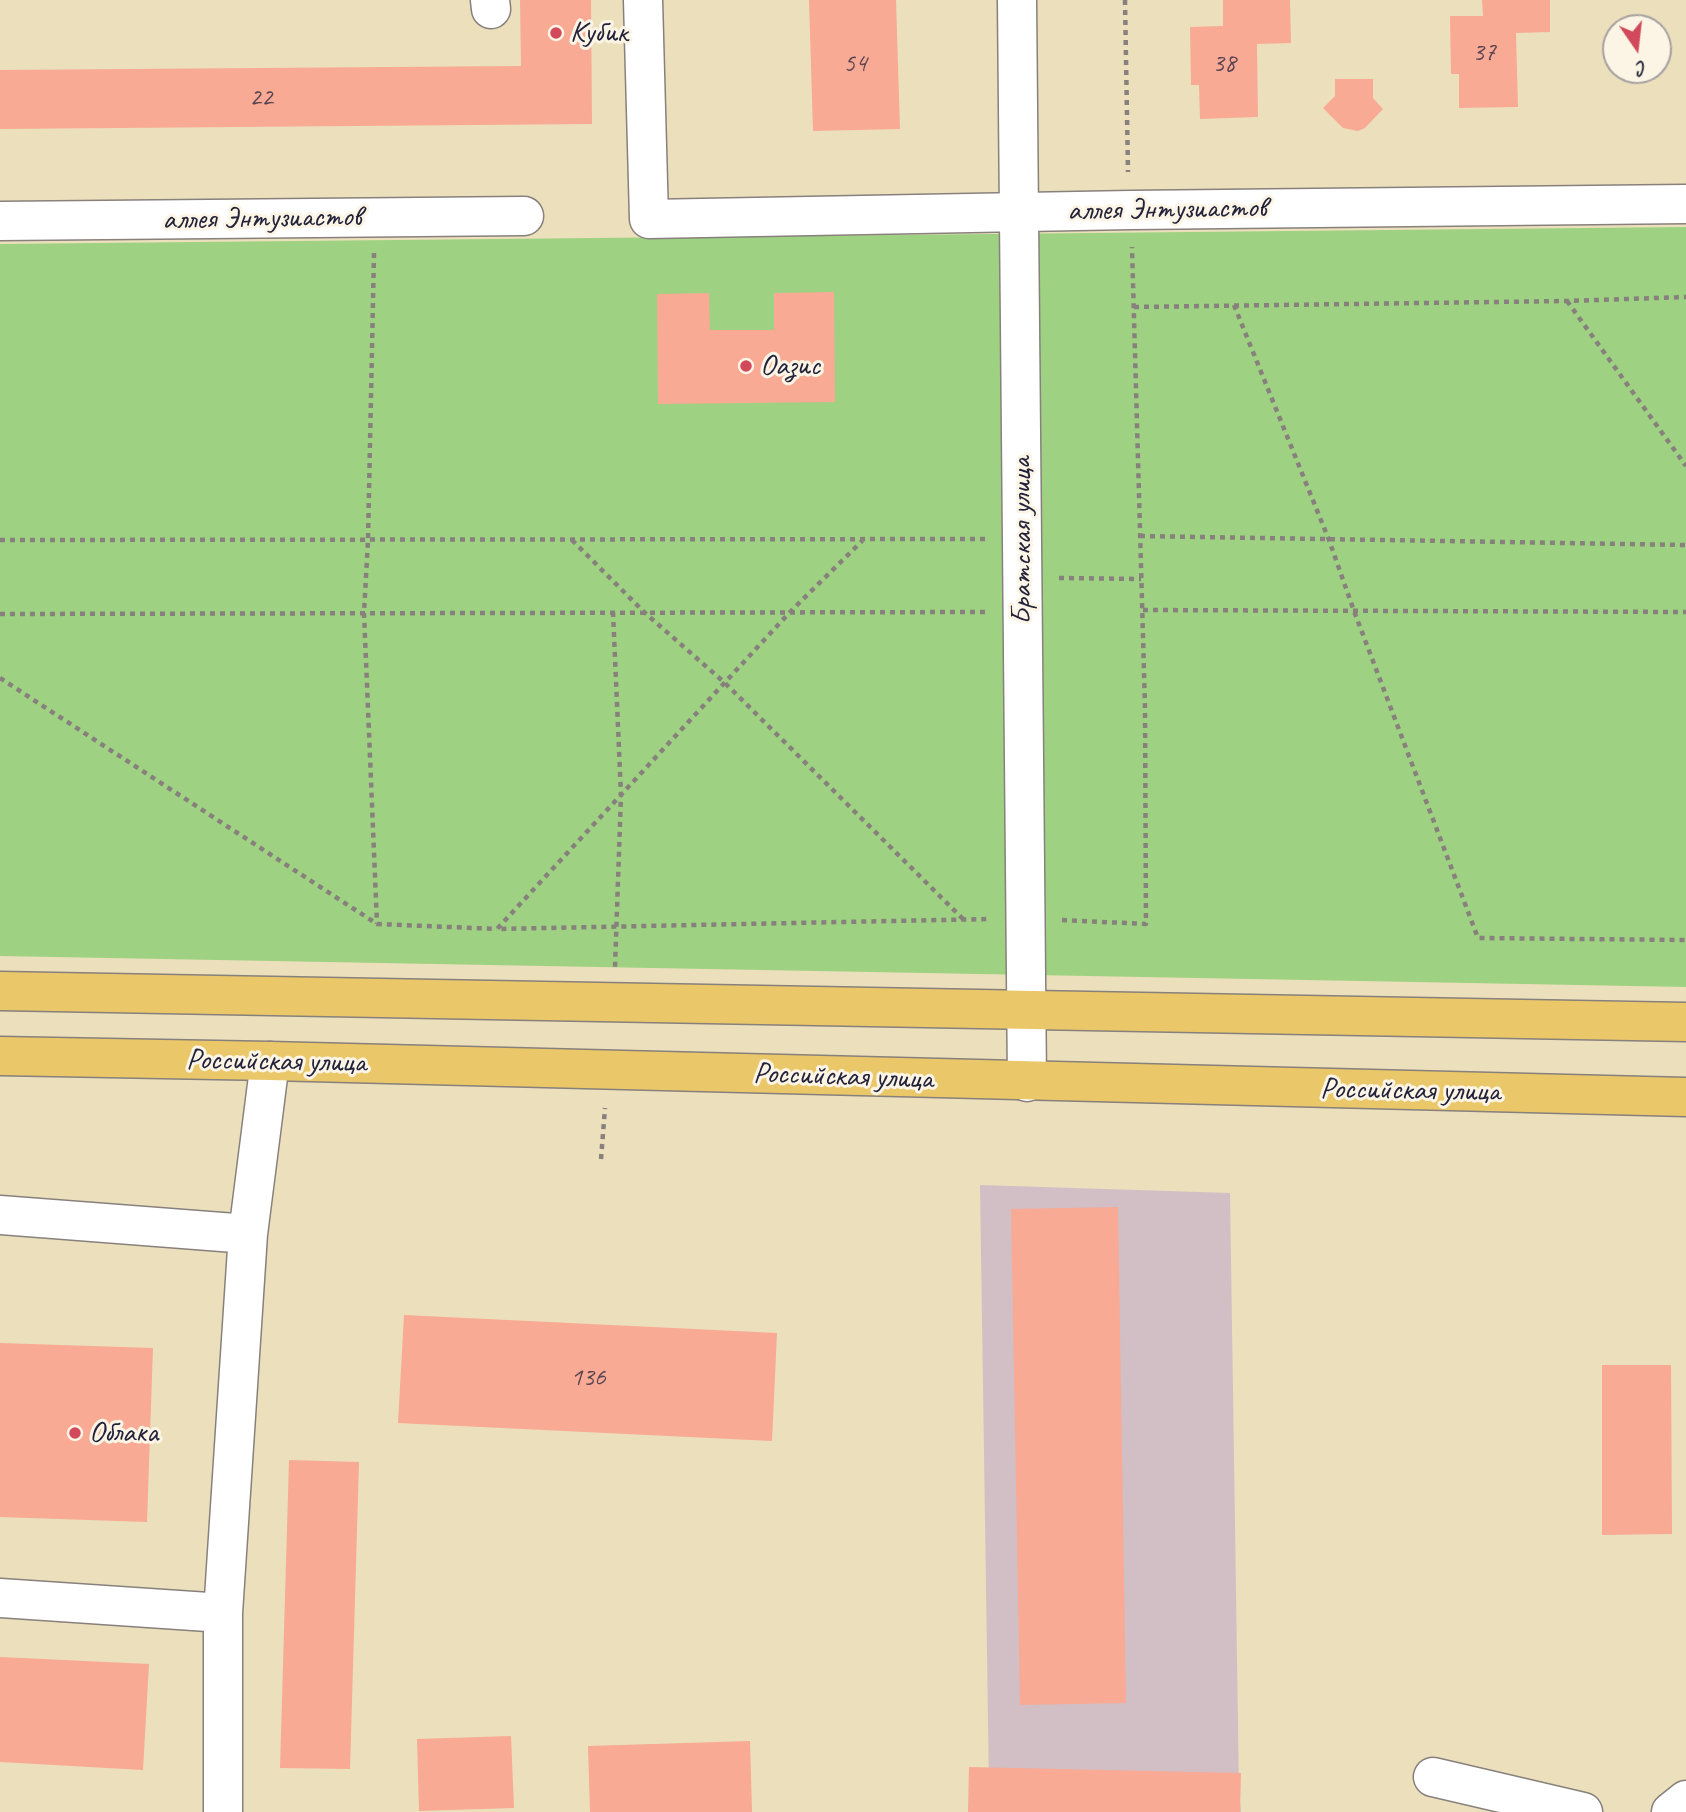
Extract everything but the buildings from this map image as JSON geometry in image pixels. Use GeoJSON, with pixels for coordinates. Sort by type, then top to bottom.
{"type":"FeatureCollection","features":[{"type":"Feature","properties":{"kind":"main road"},"geometry":{"type":"LineString","coordinates":[[0,990],[1686,1022]]}},
{"type":"Feature","properties":{"kind":"main road","name":"Российская улица"},"geometry":{"type":"LineString","coordinates":[[0,1056],[1686,1097]]}},
{"type":"Feature","properties":{"kind":"street","name":"аллея Энтузиастов"},"geometry":{"type":"LineString","coordinates":[[643,0],[649,219],[1686,204]]}},
{"type":"Feature","properties":{"kind":"street","name":"Братская улица"},"geometry":{"type":"LineString","coordinates":[[1017,0],[1027,1082]]}},
{"type":"Feature","properties":{"kind":"street","name":"аллея Энтузиастов"},"geometry":{"type":"LineString","coordinates":[[0,221],[524,216]]}},
{"type":"Feature","properties":{"kind":"street"},"geometry":{"type":"LineString","coordinates":[[223,1812],[223,1613],[248,1234],[270,1061]]}},
{"type":"Feature","properties":{"kind":"street"},"geometry":{"type":"LineString","coordinates":[[0,1215],[248,1234]]}},
{"type":"Feature","properties":{"kind":"street"},"geometry":{"type":"LineString","coordinates":[[0,1598],[223,1613]]}},
{"type":"Feature","properties":{"kind":"street"},"geometry":{"type":"LineString","coordinates":[[1433,1777],[1583,1812]]}},
{"type":"Feature","properties":{"kind":"street"},"geometry":{"type":"LineString","coordinates":[[1671,1812],[1686,1800]]}},
{"type":"Feature","properties":{"kind":"path"},"geometry":{"type":"LineString","coordinates":[[0,678],[377,924],[497,929],[1025,918],[1146,924],[1143,610],[1125,0]]}},
{"type":"Feature","properties":{"kind":"path"},"geometry":{"type":"LineString","coordinates":[[375,218],[364,613],[377,924]]}},
{"type":"Feature","properties":{"kind":"path"},"geometry":{"type":"LineString","coordinates":[[1134,307],[1686,297]]}},
{"type":"Feature","properties":{"kind":"path"},"geometry":{"type":"LineString","coordinates":[[1567,301],[1686,466]]}},
{"type":"Feature","properties":{"kind":"path"},"geometry":{"type":"LineString","coordinates":[[1234,305],[1329,540],[1353,611],[1478,937],[1686,940]]}},
{"type":"Feature","properties":{"kind":"path"},"geometry":{"type":"LineString","coordinates":[[1140,537],[1686,545]]}},
{"type":"Feature","properties":{"kind":"path"},"geometry":{"type":"LineString","coordinates":[[572,539],[644,612],[724,683],[964,919]]}},
{"type":"Feature","properties":{"kind":"path"},"geometry":{"type":"LineString","coordinates":[[497,929],[790,612],[864,539]]}},
{"type":"Feature","properties":{"kind":"path"},"geometry":{"type":"LineString","coordinates":[[0,540],[992,539]]}},
{"type":"Feature","properties":{"kind":"path"},"geometry":{"type":"LineString","coordinates":[[1022,577],[1141,579]]}},
{"type":"Feature","properties":{"kind":"path"},"geometry":{"type":"LineString","coordinates":[[1143,610],[1686,612]]}},
{"type":"Feature","properties":{"kind":"path"},"geometry":{"type":"LineString","coordinates":[[0,614],[992,611]]}},
{"type":"Feature","properties":{"kind":"path"},"geometry":{"type":"LineString","coordinates":[[613,612],[621,795],[613,1002]]}},
{"type":"Feature","properties":{"kind":"path"},"geometry":{"type":"LineString","coordinates":[[601,1159],[608,1070]]}},
{"type":"Feature","properties":{"kind":"shaded area"},"geometry":{"type":"Polygon","coordinates":[[[980,1185],[1230,1193],[1241,1812],[986,1812],[989,1787],[980,1185]]]}},
{"type":"Feature","properties":{"kind":"green space"},"geometry":{"type":"Polygon","coordinates":[[[1686,227],[1686,987],[0,956],[0,244],[1686,227]]]}},
{"type":"Feature","properties":{"kind":"place","name":"Кубик"},"geometry":{"type":"Point","coordinates":[556,33]}},
{"type":"Feature","properties":{"kind":"place","name":"Оазис"},"geometry":{"type":"Point","coordinates":[746,366]}},
{"type":"Feature","properties":{"kind":"place","name":"Облака"},"geometry":{"type":"Point","coordinates":[75,1433]}}]}
